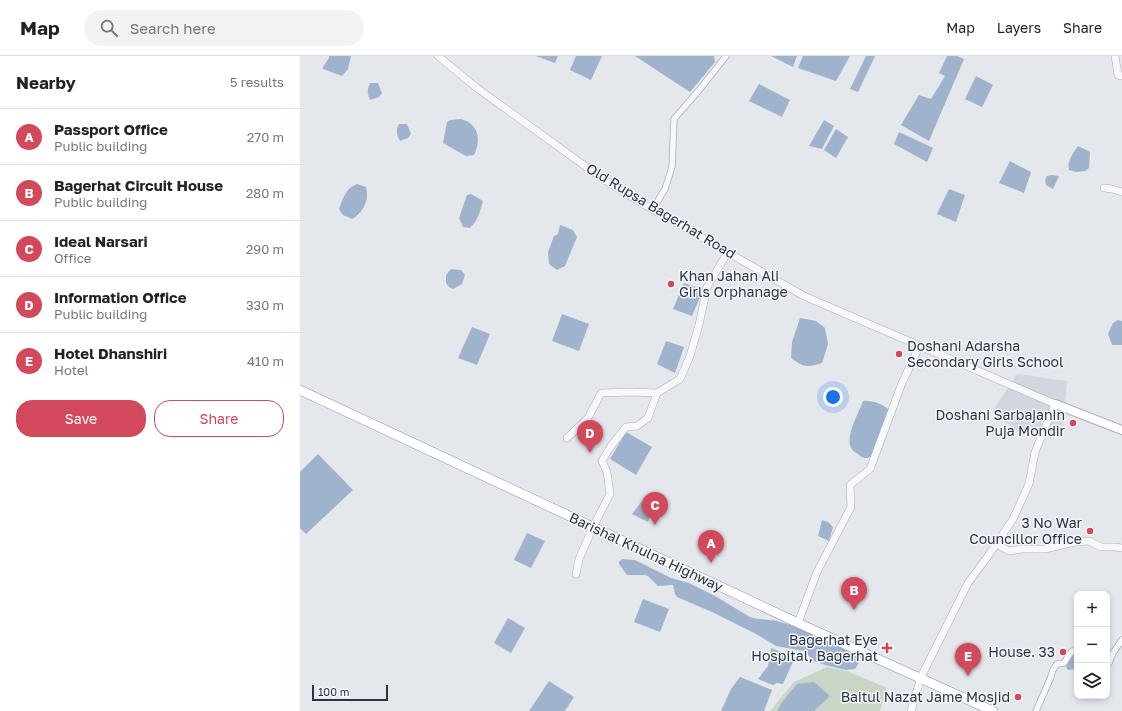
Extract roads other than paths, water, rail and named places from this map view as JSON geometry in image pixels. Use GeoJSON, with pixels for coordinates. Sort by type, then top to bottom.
{"type":"FeatureCollection","features":[{"type":"Feature","properties":{"kind":"highway","name":"Barishal Khulna Highway"},"geometry":{"type":"LineString","coordinates":[[300,390],[798,623],[992,711]]}},
{"type":"Feature","properties":{"kind":"main road"},"geometry":{"type":"LineString","coordinates":[[1055,404],[1122,430]]}},
{"type":"Feature","properties":{"kind":"street","name":"Old Rupsa Bagerhat Road"},"geometry":{"type":"LineString","coordinates":[[438,56],[477,88],[603,179],[804,296],[1055,404]]}},
{"type":"Feature","properties":{"kind":"street"},"geometry":{"type":"LineString","coordinates":[[653,209],[665,189],[672,167],[674,119],[726,56]]}},
{"type":"Feature","properties":{"kind":"street"},"geometry":{"type":"LineString","coordinates":[[1115,56],[1118,75],[1122,76]]}},
{"type":"Feature","properties":{"kind":"street"},"geometry":{"type":"LineString","coordinates":[[1104,188],[1112,188],[1122,192]]}},
{"type":"Feature","properties":{"kind":"street"},"geometry":{"type":"LineString","coordinates":[[567,438],[588,418],[601,393],[657,393],[680,379],[690,356],[699,325],[707,287],[728,252]]}},
{"type":"Feature","properties":{"kind":"street"},"geometry":{"type":"LineString","coordinates":[[798,623],[817,572],[851,507],[850,485],[870,469],[902,382],[919,346]]}},
{"type":"Feature","properties":{"kind":"street"},"geometry":{"type":"LineString","coordinates":[[576,574],[579,559],[610,494],[607,472],[602,461],[611,446],[626,427],[637,426],[648,418],[657,393]]}},
{"type":"Feature","properties":{"kind":"street"},"geometry":{"type":"LineString","coordinates":[[911,711],[920,678],[968,583],[1013,519],[1029,484],[1035,452],[1055,404]]}},
{"type":"Feature","properties":{"kind":"street"},"geometry":{"type":"LineString","coordinates":[[996,544],[1009,551],[1045,549],[1075,542],[1089,541],[1101,546],[1122,548]]}},
{"type":"Feature","properties":{"kind":"street"},"geometry":{"type":"LineString","coordinates":[[1109,663],[1113,653],[1122,640]]}},
{"type":"Feature","properties":{"kind":"street"},"geometry":{"type":"LineString","coordinates":[[1036,711],[1053,670],[1057,664],[1064,663],[1072,652],[1074,652]]}},
{"type":"Feature","properties":{"kind":"water"},"geometry":{"type":"Polygon","coordinates":[[[329,56],[351,56],[348,69],[342,76],[323,69],[329,56]]]}},
{"type":"Feature","properties":{"kind":"water"},"geometry":{"type":"Polygon","coordinates":[[[536,56],[558,56],[555,63],[536,56]]]}},
{"type":"Feature","properties":{"kind":"water"},"geometry":{"type":"Polygon","coordinates":[[[576,56],[602,56],[591,80],[570,70],[576,56]]]}},
{"type":"Feature","properties":{"kind":"water"},"geometry":{"type":"Polygon","coordinates":[[[635,56],[714,56],[715,62],[690,92],[635,56]]]}},
{"type":"Feature","properties":{"kind":"water"},"geometry":{"type":"Polygon","coordinates":[[[771,56],[797,56],[793,67],[771,56]]]}},
{"type":"Feature","properties":{"kind":"water"},"geometry":{"type":"Polygon","coordinates":[[[803,56],[850,56],[836,81],[798,68],[803,56]]]}},
{"type":"Feature","properties":{"kind":"water"},"geometry":{"type":"Polygon","coordinates":[[[866,56],[875,56],[858,92],[850,89],[866,56]]]}},
{"type":"Feature","properties":{"kind":"water"},"geometry":{"type":"Polygon","coordinates":[[[947,56],[957,56],[964,59],[929,141],[901,125],[919,95],[931,99],[945,76],[939,73],[947,56]]]}},
{"type":"Feature","properties":{"kind":"water"},"geometry":{"type":"Polygon","coordinates":[[[976,76],[993,85],[982,107],[965,99],[976,76]]]}},
{"type":"Feature","properties":{"kind":"water"},"geometry":{"type":"Polygon","coordinates":[[[370,83],[378,83],[382,93],[379,97],[370,100],[368,95],[368,87],[370,83]]]}},
{"type":"Feature","properties":{"kind":"water"},"geometry":{"type":"Polygon","coordinates":[[[759,84],[790,100],[782,117],[749,101],[759,84]]]}},
{"type":"Feature","properties":{"kind":"water"},"geometry":{"type":"Polygon","coordinates":[[[461,119],[467,121],[475,128],[478,143],[474,155],[466,156],[443,143],[447,122],[461,119]]]}},
{"type":"Feature","properties":{"kind":"water"},"geometry":{"type":"Polygon","coordinates":[[[824,120],[834,126],[822,149],[809,146],[824,120]]]}},
{"type":"Feature","properties":{"kind":"water"},"geometry":{"type":"Polygon","coordinates":[[[399,124],[407,124],[411,134],[408,138],[400,141],[397,132],[399,124]]]}},
{"type":"Feature","properties":{"kind":"water"},"geometry":{"type":"Polygon","coordinates":[[[836,129],[848,137],[836,158],[824,150],[836,129]]]}},
{"type":"Feature","properties":{"kind":"water"},"geometry":{"type":"Polygon","coordinates":[[[899,132],[933,148],[927,162],[894,144],[899,132]]]}},
{"type":"Feature","properties":{"kind":"water"},"geometry":{"type":"Polygon","coordinates":[[[1078,146],[1090,152],[1089,168],[1085,171],[1076,172],[1069,170],[1069,163],[1078,146]]]}},
{"type":"Feature","properties":{"kind":"water"},"geometry":{"type":"Polygon","coordinates":[[[1010,161],[1031,172],[1024,193],[999,183],[1010,161]]]}},
{"type":"Feature","properties":{"kind":"water"},"geometry":{"type":"Polygon","coordinates":[[[1047,176],[1059,176],[1053,189],[1046,185],[1045,180],[1047,176]]]}},
{"type":"Feature","properties":{"kind":"water"},"geometry":{"type":"Polygon","coordinates":[[[357,184],[366,187],[367,197],[365,206],[352,219],[343,215],[339,209],[350,188],[357,184]]]}},
{"type":"Feature","properties":{"kind":"water"},"geometry":{"type":"Polygon","coordinates":[[[949,189],[965,195],[956,222],[937,214],[949,189]]]}},
{"type":"Feature","properties":{"kind":"water"},"geometry":{"type":"Polygon","coordinates":[[[471,194],[483,201],[477,219],[470,228],[463,227],[459,218],[467,195],[471,194]]]}},
{"type":"Feature","properties":{"kind":"water"},"geometry":{"type":"Polygon","coordinates":[[[560,225],[573,230],[577,237],[565,266],[557,270],[549,264],[548,252],[554,236],[558,234],[560,225]]]}},
{"type":"Feature","properties":{"kind":"water"},"geometry":{"type":"Polygon","coordinates":[[[451,269],[461,270],[465,275],[462,284],[453,289],[446,283],[446,275],[451,269]]]}},
{"type":"Feature","properties":{"kind":"water"},"geometry":{"type":"Polygon","coordinates":[[[684,283],[703,290],[692,316],[673,309],[684,283]]]}},
{"type":"Feature","properties":{"kind":"water"},"geometry":{"type":"Polygon","coordinates":[[[562,314],[589,324],[579,351],[552,341],[562,314]]]}},
{"type":"Feature","properties":{"kind":"water"},"geometry":{"type":"Polygon","coordinates":[[[800,318],[816,321],[825,328],[828,344],[822,363],[813,366],[805,366],[791,358],[792,342],[800,318]]]}},
{"type":"Feature","properties":{"kind":"water"},"geometry":{"type":"Polygon","coordinates":[[[1118,320],[1122,321],[1122,345],[1112,345],[1108,334],[1113,323],[1118,320]]]}},
{"type":"Feature","properties":{"kind":"water"},"geometry":{"type":"Polygon","coordinates":[[[472,327],[490,334],[477,365],[458,358],[472,327]]]}},
{"type":"Feature","properties":{"kind":"water"},"geometry":{"type":"Polygon","coordinates":[[[666,341],[684,347],[675,373],[657,364],[666,341]]]}},
{"type":"Feature","properties":{"kind":"water"},"geometry":{"type":"Polygon","coordinates":[[[863,401],[877,403],[890,411],[872,456],[866,458],[861,457],[853,451],[850,443],[853,424],[863,401]]]}},
{"type":"Feature","properties":{"kind":"water"},"geometry":{"type":"Polygon","coordinates":[[[626,432],[652,447],[636,475],[610,459],[626,432]]]}},
{"type":"Feature","properties":{"kind":"water"},"geometry":{"type":"Polygon","coordinates":[[[318,454],[353,490],[306,534],[300,528],[300,472],[318,454]]]}},
{"type":"Feature","properties":{"kind":"water"},"geometry":{"type":"Polygon","coordinates":[[[642,501],[655,505],[648,522],[632,514],[642,501]]]}},
{"type":"Feature","properties":{"kind":"water"},"geometry":{"type":"Polygon","coordinates":[[[822,520],[828,522],[833,527],[829,541],[818,536],[822,520]]]}},
{"type":"Feature","properties":{"kind":"water"},"geometry":{"type":"Polygon","coordinates":[[[527,533],[545,541],[531,568],[514,560],[527,533]]]}},
{"type":"Feature","properties":{"kind":"water"},"geometry":{"type":"Polygon","coordinates":[[[622,559],[635,560],[671,578],[689,583],[715,596],[750,617],[777,621],[797,627],[854,653],[859,661],[858,665],[855,669],[846,670],[814,661],[804,651],[776,646],[758,635],[712,612],[677,597],[673,585],[658,586],[648,576],[627,575],[619,564],[622,559]]]}},
{"type":"Feature","properties":{"kind":"water"},"geometry":{"type":"Polygon","coordinates":[[[643,599],[669,609],[660,632],[634,622],[643,599]]]}},
{"type":"Feature","properties":{"kind":"water"},"geometry":{"type":"Polygon","coordinates":[[[508,618],[525,628],[511,653],[494,643],[508,618]]]}},
{"type":"Feature","properties":{"kind":"water"},"geometry":{"type":"Polygon","coordinates":[[[771,648],[795,657],[783,684],[777,683],[773,685],[758,679],[768,666],[771,648]]]}},
{"type":"Feature","properties":{"kind":"water"},"geometry":{"type":"Polygon","coordinates":[[[1074,653],[1074,669],[1068,670],[1066,667],[1074,653]]]}},
{"type":"Feature","properties":{"kind":"water"},"geometry":{"type":"Polygon","coordinates":[[[740,677],[772,690],[764,711],[721,711],[731,689],[740,677]]]}},
{"type":"Feature","properties":{"kind":"water"},"geometry":{"type":"Polygon","coordinates":[[[549,681],[574,697],[565,711],[529,711],[549,681]]]}},
{"type":"Feature","properties":{"kind":"water"},"geometry":{"type":"Polygon","coordinates":[[[814,682],[830,696],[814,711],[777,711],[797,684],[814,682]]]}},
{"type":"Feature","properties":{"kind":"place","name":"Khan Jahan Ali Girls Orphanage"},"geometry":{"type":"Point","coordinates":[671,284]}},
{"type":"Feature","properties":{"kind":"place","name":"Doshani Adarsha Secondary Girls School"},"geometry":{"type":"Point","coordinates":[899,354]}},
{"type":"Feature","properties":{"kind":"place","name":"Doshani Sarbajanin Puja Mondir"},"geometry":{"type":"Point","coordinates":[1073,423]}},
{"type":"Feature","properties":{"kind":"place","name":"Information Office"},"geometry":{"type":"Point","coordinates":[590,453]}},
{"type":"Feature","properties":{"kind":"place","name":"Ideal Narsari"},"geometry":{"type":"Point","coordinates":[655,525]}},
{"type":"Feature","properties":{"kind":"place","name":"3 No War Councillor Office"},"geometry":{"type":"Point","coordinates":[1090,531]}},
{"type":"Feature","properties":{"kind":"place","name":"Passport Office"},"geometry":{"type":"Point","coordinates":[711,563]}},
{"type":"Feature","properties":{"kind":"place","name":"Bagerhat Circuit House"},"geometry":{"type":"Point","coordinates":[854,610]}},
{"type":"Feature","properties":{"kind":"place","name":"Bagerhat Eye Hospital, Bagerhat"},"geometry":{"type":"Point","coordinates":[887,648]}},
{"type":"Feature","properties":{"kind":"place","name":"House. 33"},"geometry":{"type":"Point","coordinates":[1063,652]}},
{"type":"Feature","properties":{"kind":"place","name":"Hotel Dhanshiri"},"geometry":{"type":"Point","coordinates":[968,676]}},
{"type":"Feature","properties":{"kind":"place","name":"Baitul Nazat Jame Mosjid"},"geometry":{"type":"Point","coordinates":[1018,697]}}]}
